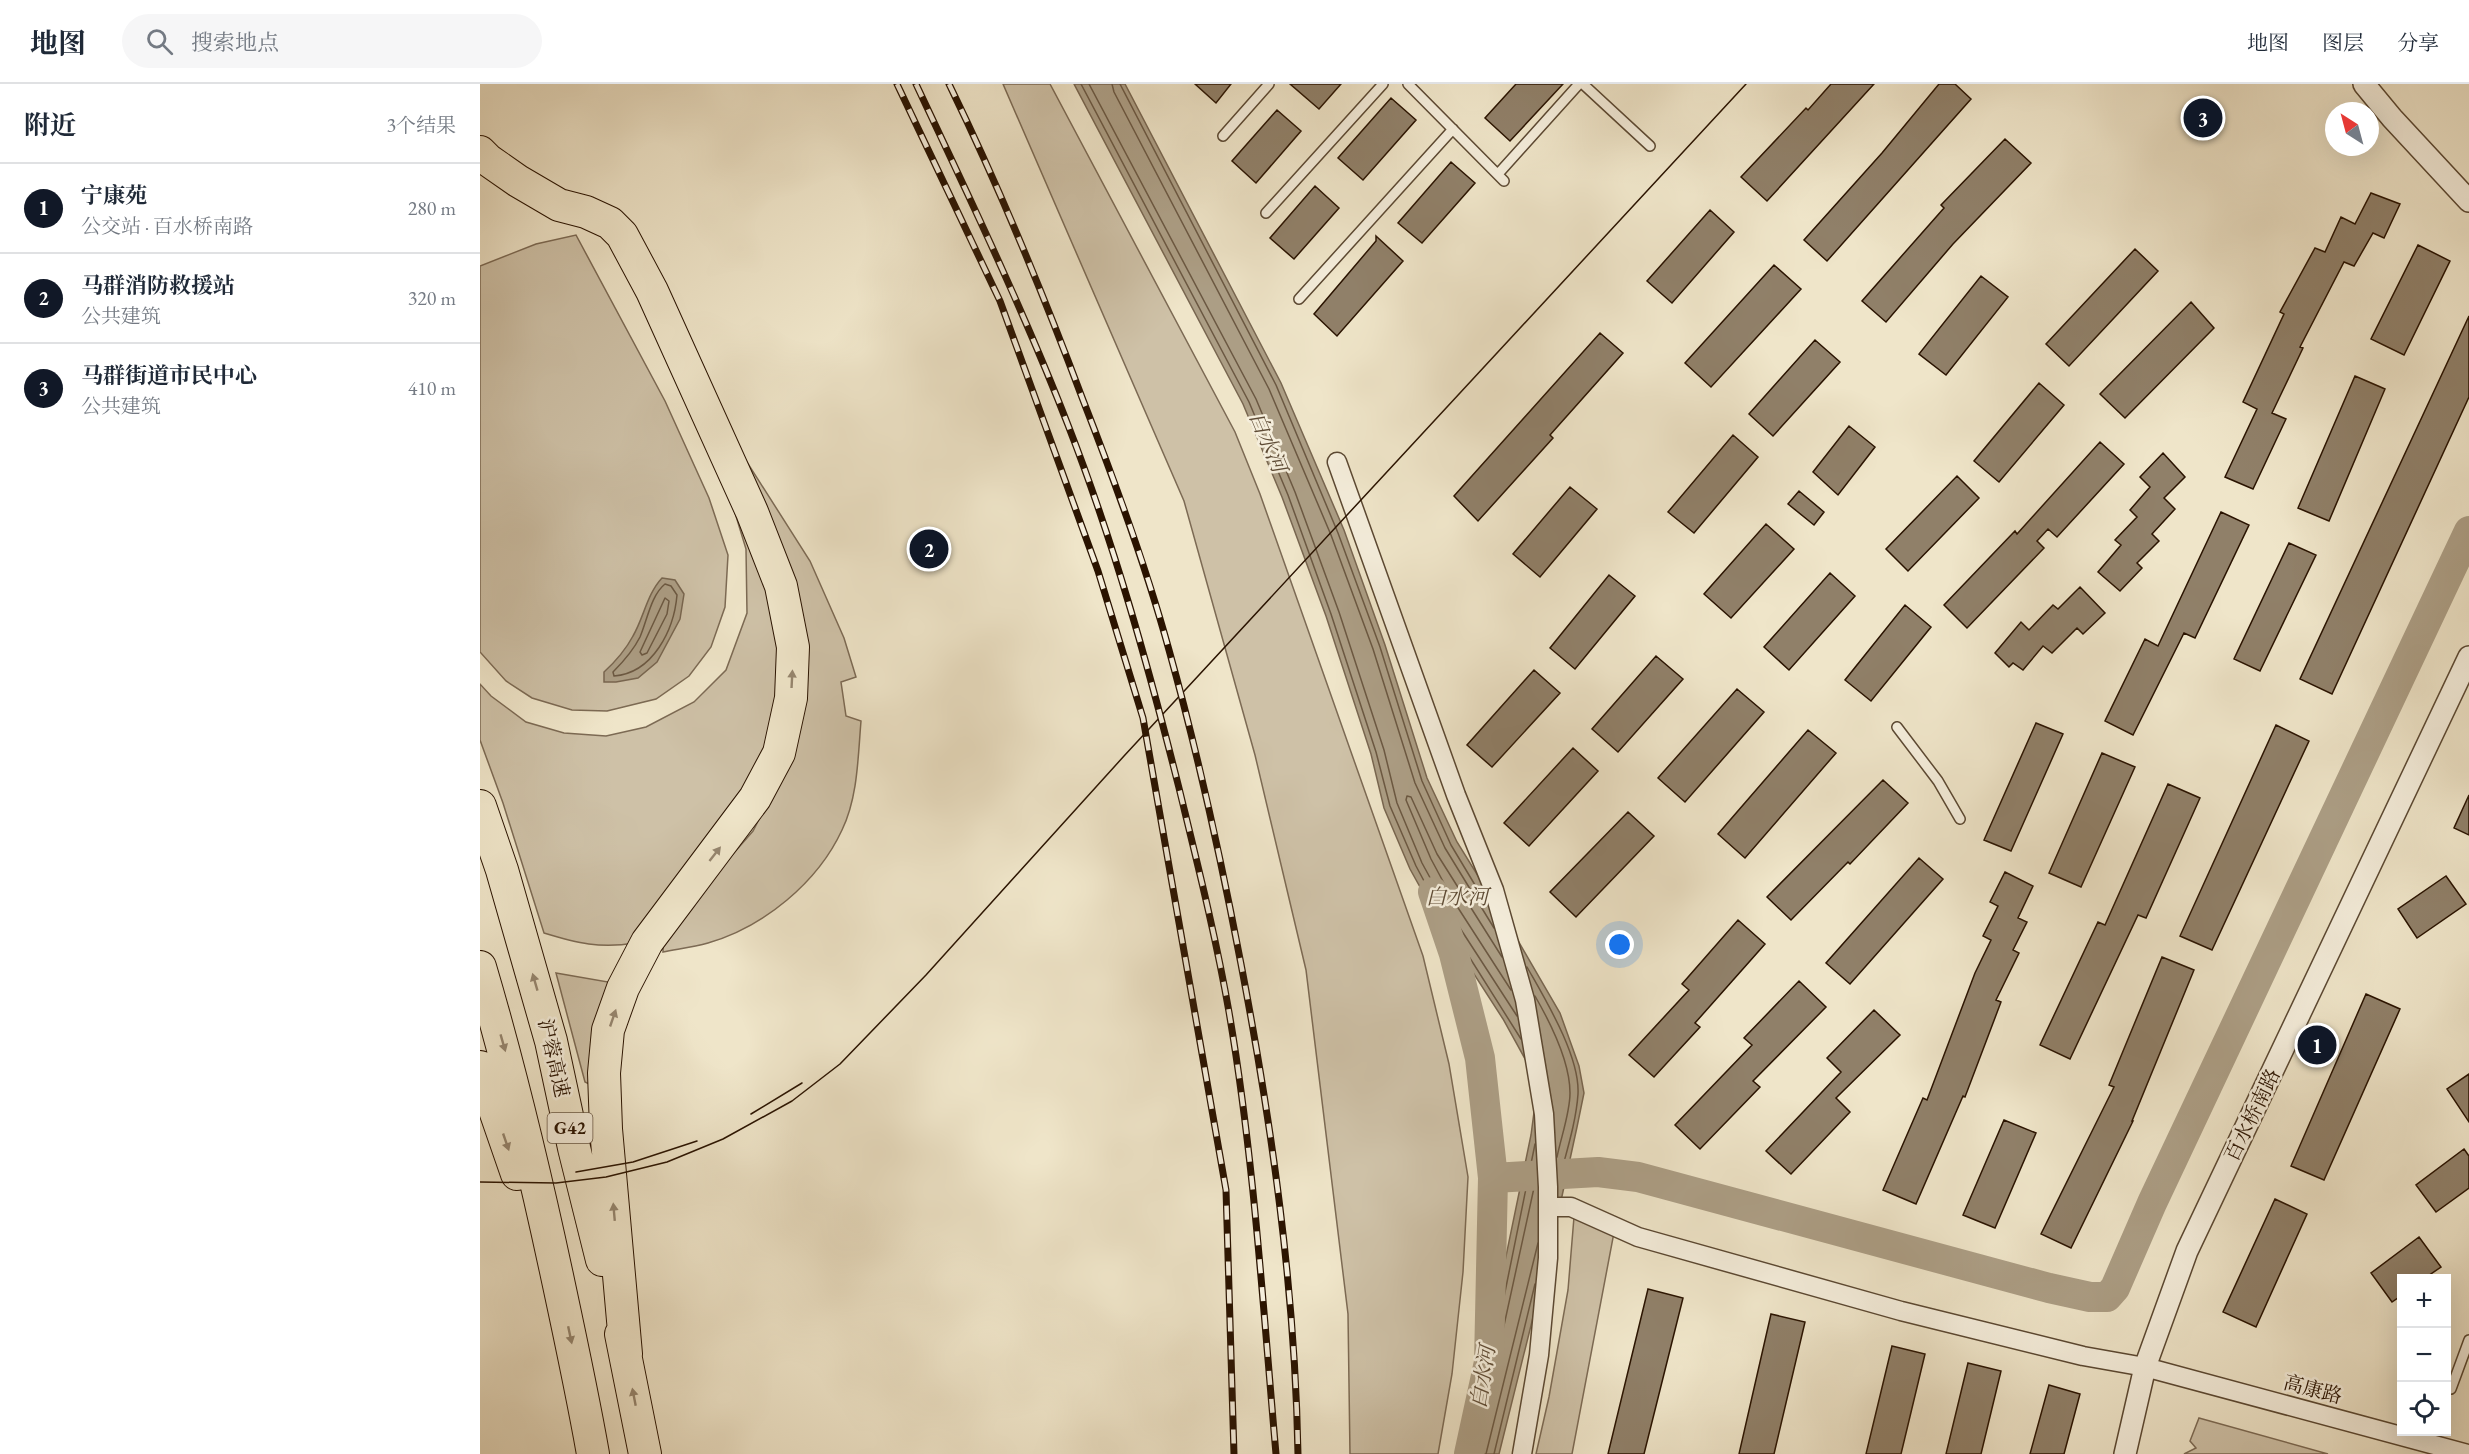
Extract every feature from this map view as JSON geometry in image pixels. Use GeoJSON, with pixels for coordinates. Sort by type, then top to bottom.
{"type":"FeatureCollection","features":[{"type":"Feature","properties":{"kind":"highway"},"geometry":{"type":"LineString","coordinates":[[480,152],[511,176],[559,205],[610,223],[622,235],[652,291],[752,512],[782,586],[794,647],[791,698],[779,753],[755,798],[647,942],[623,988],[608,1030],[604,1073],[606,1129],[626,1354]]}},
{"type":"Feature","properties":{"kind":"highway","name":"沪蓉高速"},"geometry":{"type":"LineString","coordinates":[[480,806],[502,870],[551,1041],[574,1148],[626,1354],[645,1454]]}},
{"type":"Feature","properties":{"kind":"highway","name":"G42"},"geometry":{"type":"LineString","coordinates":[[480,967],[531,1152],[593,1454]]}},
{"type":"Feature","properties":{"kind":"highway"},"geometry":{"type":"LineString","coordinates":[[480,1067],[563,1304]]}},
{"type":"Feature","properties":{"kind":"street"},"geometry":{"type":"LineString","coordinates":[[2364,84],[2392,118],[2469,201]]}},
{"type":"Feature","properties":{"kind":"street"},"geometry":{"type":"LineString","coordinates":[[1337,462],[1501,913],[1525,1000],[1544,1114],[1548,1187],[1548,1258],[1539,1355],[1522,1454]]}},
{"type":"Feature","properties":{"kind":"street","name":"百水桥南路"},"geometry":{"type":"LineString","coordinates":[[2125,1454],[2145,1367],[2187,1251],[2469,657]]}},
{"type":"Feature","properties":{"kind":"street","name":"高康路"},"geometry":{"type":"LineString","coordinates":[[1548,1207],[1571,1207],[1638,1237],[1900,1311],[2083,1356],[2145,1367],[2447,1451],[2468,1454]]}},
{"type":"Feature","properties":{"kind":"lane"},"geometry":{"type":"LineString","coordinates":[[1223,136],[1269,84]]}},
{"type":"Feature","properties":{"kind":"lane"},"geometry":{"type":"LineString","coordinates":[[1266,213],[1383,84]]}},
{"type":"Feature","properties":{"kind":"lane"},"geometry":{"type":"LineString","coordinates":[[1408,84],[1501,178],[1581,84],[1650,146]]}},
{"type":"Feature","properties":{"kind":"lane"},"geometry":{"type":"LineString","coordinates":[[1299,299],[1453,129]]}},
{"type":"Feature","properties":{"kind":"lane"},"geometry":{"type":"LineString","coordinates":[[1897,727],[1938,781],[1960,819]]}},
{"type":"Feature","properties":{"kind":"lane"},"geometry":{"type":"LineString","coordinates":[[2451,1389],[2469,1340]]}},
{"type":"Feature","properties":{"kind":"shaded area"},"geometry":{"type":"Polygon","coordinates":[[[1003,84],[1050,84],[1235,432],[1260,494],[1423,956],[1449,1064],[1468,1177],[1463,1272],[1452,1374],[1438,1454],[1350,1454],[1348,1314],[1306,970],[1255,755],[1184,501],[1003,84]]]}},
{"type":"Feature","properties":{"kind":"shaded area"},"geometry":{"type":"Polygon","coordinates":[[[576,235],[665,401],[709,498],[728,555],[725,607],[711,647],[689,676],[656,699],[607,711],[572,710],[532,698],[506,681],[480,652],[480,266],[536,244],[576,235]]]}},
{"type":"Feature","properties":{"kind":"shaded area"},"geometry":{"type":"Polygon","coordinates":[[[738,448],[810,561],[844,638],[856,677],[841,682],[846,716],[861,721],[856,776],[847,817],[832,849],[804,884],[787,900],[769,914],[729,936],[663,952],[663,945],[705,886],[753,831],[789,761],[805,698],[738,448]]]}},
{"type":"Feature","properties":{"kind":"shaded area"},"geometry":{"type":"Polygon","coordinates":[[[738,502],[778,623],[778,713],[749,787],[635,943],[589,944],[544,933],[503,803],[480,740],[480,684],[491,696],[526,722],[564,733],[606,736],[646,727],[694,702],[726,670],[747,613],[746,549],[732,503],[738,502]]]}},
{"type":"Feature","properties":{"kind":"shaded area"},"geometry":{"type":"Polygon","coordinates":[[[556,973],[614,983],[589,1084],[585,1082],[556,973]]]}},
{"type":"Feature","properties":{"kind":"shaded area"},"geometry":{"type":"Polygon","coordinates":[[[1574,1217],[1616,1222],[1572,1454],[1536,1454],[1549,1397],[1568,1290],[1574,1217]]]}},
{"type":"Feature","properties":{"kind":"shaded area"},"geometry":{"type":"Polygon","coordinates":[[[2199,1418],[2328,1454],[2184,1454],[2196,1448],[2190,1441],[2199,1418]]]}},
{"type":"Feature","properties":{"kind":"water","name":"白水河"},"geometry":{"type":"Polygon","coordinates":[[[1074,84],[1125,84],[1281,383],[1344,530],[1385,645],[1427,778],[1457,842],[1560,1013],[1579,1066],[1584,1093],[1577,1127],[1554,1233],[1499,1454],[1462,1454],[1531,1135],[1536,1097],[1529,1066],[1503,1019],[1434,912],[1410,869],[1384,808],[1371,754],[1326,616],[1282,497],[1243,404],[1074,84]]]}},
{"type":"Feature","properties":{"kind":"water"},"geometry":{"type":"Polygon","coordinates":[[[662,578],[675,580],[684,594],[680,619],[657,662],[638,678],[604,682],[604,672],[620,656],[630,641],[649,598],[662,578]]]}},
{"type":"Feature","properties":{"kind":"building"},"geometry":{"type":"Polygon","coordinates":[[[1195,84],[1231,84],[1216,103],[1195,84]]]}},
{"type":"Feature","properties":{"kind":"building"},"geometry":{"type":"Polygon","coordinates":[[[1290,84],[1341,84],[1319,109],[1290,84]]]}},
{"type":"Feature","properties":{"kind":"building"},"geometry":{"type":"Polygon","coordinates":[[[1516,84],[1563,84],[1510,141],[1485,118],[1516,84]]]}},
{"type":"Feature","properties":{"kind":"building"},"geometry":{"type":"Polygon","coordinates":[[[1831,84],[1874,84],[1767,201],[1741,177],[1831,84]]]}},
{"type":"Feature","properties":{"kind":"building"},"geometry":{"type":"Polygon","coordinates":[[[1939,84],[1955,84],[1971,99],[1827,261],[1804,240],[1882,153],[1939,84]]]}},
{"type":"Feature","properties":{"kind":"building"},"geometry":{"type":"Polygon","coordinates":[[[1391,98],[1416,120],[1363,180],[1338,158],[1391,98]]]}},
{"type":"Feature","properties":{"kind":"building"},"geometry":{"type":"Polygon","coordinates":[[[1277,110],[1301,131],[1256,183],[1232,161],[1277,110]]]}},
{"type":"Feature","properties":{"kind":"building"},"geometry":{"type":"Polygon","coordinates":[[[2005,139],[2031,163],[1953,244],[1886,322],[1862,301],[1944,208],[1941,205],[2005,139]]]}},
{"type":"Feature","properties":{"kind":"building"},"geometry":{"type":"Polygon","coordinates":[[[1451,162],[1475,183],[1422,243],[1398,223],[1451,162]]]}},
{"type":"Feature","properties":{"kind":"building"},"geometry":{"type":"Polygon","coordinates":[[[1315,186],[1339,208],[1294,259],[1270,238],[1315,186]]]}},
{"type":"Feature","properties":{"kind":"building"},"geometry":{"type":"Polygon","coordinates":[[[2371,193],[2400,204],[2384,238],[2373,233],[2354,266],[2344,262],[2300,347],[2303,348],[2272,413],[2286,419],[2253,489],[2225,477],[2257,409],[2243,402],[2284,314],[2280,312],[2315,248],[2325,252],[2341,217],[2355,224],[2371,193]]]}},
{"type":"Feature","properties":{"kind":"building"},"geometry":{"type":"Polygon","coordinates":[[[1710,210],[1734,232],[1672,303],[1647,281],[1710,210]]]}},
{"type":"Feature","properties":{"kind":"building"},"geometry":{"type":"Polygon","coordinates":[[[1376,236],[1403,261],[1337,336],[1314,314],[1376,241],[1376,236]]]}},
{"type":"Feature","properties":{"kind":"building"},"geometry":{"type":"Polygon","coordinates":[[[2418,245],[2450,261],[2404,355],[2371,339],[2418,245]]]}},
{"type":"Feature","properties":{"kind":"building"},"geometry":{"type":"Polygon","coordinates":[[[2135,249],[2158,271],[2069,366],[2046,344],[2135,249]]]}},
{"type":"Feature","properties":{"kind":"building"},"geometry":{"type":"Polygon","coordinates":[[[1774,265],[1801,289],[1711,387],[1685,363],[1774,265]]]}},
{"type":"Feature","properties":{"kind":"building"},"geometry":{"type":"Polygon","coordinates":[[[1981,276],[2008,297],[1946,375],[1919,354],[1981,276]]]}},
{"type":"Feature","properties":{"kind":"building"},"geometry":{"type":"Polygon","coordinates":[[[2191,302],[2214,328],[2125,418],[2100,394],[2191,302]]]}},
{"type":"Feature","properties":{"kind":"building"},"geometry":{"type":"Polygon","coordinates":[[[2469,316],[2469,397],[2332,694],[2300,679],[2469,316]]]}},
{"type":"Feature","properties":{"kind":"building"},"geometry":{"type":"Polygon","coordinates":[[[1600,333],[1623,353],[1550,435],[1553,438],[1478,521],[1454,496],[1600,333]]]}},
{"type":"Feature","properties":{"kind":"building"},"geometry":{"type":"Polygon","coordinates":[[[1815,340],[1840,362],[1773,436],[1749,414],[1815,340]]]}},
{"type":"Feature","properties":{"kind":"building"},"geometry":{"type":"Polygon","coordinates":[[[2355,376],[2385,389],[2329,521],[2298,508],[2355,376]]]}},
{"type":"Feature","properties":{"kind":"building"},"geometry":{"type":"Polygon","coordinates":[[[2039,383],[2064,405],[1999,482],[1974,461],[2039,383]]]}},
{"type":"Feature","properties":{"kind":"building"},"geometry":{"type":"Polygon","coordinates":[[[1849,426],[1875,447],[1838,495],[1813,472],[1849,426]]]}},
{"type":"Feature","properties":{"kind":"building"},"geometry":{"type":"Polygon","coordinates":[[[1733,435],[1758,457],[1694,533],[1668,512],[1733,435]]]}},
{"type":"Feature","properties":{"kind":"building"},"geometry":{"type":"Polygon","coordinates":[[[2100,442],[2124,464],[2057,537],[2048,529],[2037,541],[2044,548],[1967,628],[1944,605],[2015,531],[2017,534],[2100,442]]]}},
{"type":"Feature","properties":{"kind":"building"},"geometry":{"type":"Polygon","coordinates":[[[2163,453],[2185,477],[2164,498],[2175,509],[2152,534],[2159,541],[2137,563],[2142,568],[2120,591],[2098,572],[2121,545],[2115,540],[2137,517],[2130,510],[2150,487],[2140,477],[2163,453]]]}},
{"type":"Feature","properties":{"kind":"building"},"geometry":{"type":"Polygon","coordinates":[[[1957,476],[1979,498],[1908,571],[1886,549],[1957,476]]]}},
{"type":"Feature","properties":{"kind":"building"},"geometry":{"type":"Polygon","coordinates":[[[1570,487],[1597,509],[1540,577],[1513,554],[1570,487]]]}},
{"type":"Feature","properties":{"kind":"building"},"geometry":{"type":"Polygon","coordinates":[[[1799,491],[1824,512],[1814,525],[1788,504],[1799,491]]]}},
{"type":"Feature","properties":{"kind":"building"},"geometry":{"type":"Polygon","coordinates":[[[2221,512],[2249,525],[2195,638],[2184,633],[2133,735],[2105,721],[2145,639],[2158,646],[2221,512]]]}},
{"type":"Feature","properties":{"kind":"building"},"geometry":{"type":"Polygon","coordinates":[[[1766,524],[1794,549],[1731,618],[1704,594],[1766,524]]]}},
{"type":"Feature","properties":{"kind":"building"},"geometry":{"type":"Polygon","coordinates":[[[2289,543],[2316,555],[2260,671],[2234,659],[2289,543]]]}},
{"type":"Feature","properties":{"kind":"building"},"geometry":{"type":"Polygon","coordinates":[[[1830,573],[1855,596],[1789,670],[1764,647],[1830,573]]]}},
{"type":"Feature","properties":{"kind":"building"},"geometry":{"type":"Polygon","coordinates":[[[1609,575],[1635,596],[1575,669],[1550,648],[1609,575]]]}},
{"type":"Feature","properties":{"kind":"building"},"geometry":{"type":"Polygon","coordinates":[[[2080,587],[2105,613],[2083,634],[2077,628],[2052,653],[2043,646],[2023,670],[2013,663],[2009,667],[1995,653],[2021,622],[2029,630],[2053,605],[2058,609],[2080,587]]]}},
{"type":"Feature","properties":{"kind":"building"},"geometry":{"type":"Polygon","coordinates":[[[1905,605],[1931,627],[1871,701],[1845,680],[1905,605]]]}},
{"type":"Feature","properties":{"kind":"building"},"geometry":{"type":"Polygon","coordinates":[[[1656,656],[1683,679],[1618,752],[1592,729],[1656,656]]]}},
{"type":"Feature","properties":{"kind":"building"},"geometry":{"type":"Polygon","coordinates":[[[1534,670],[1560,693],[1492,767],[1467,745],[1534,670]]]}},
{"type":"Feature","properties":{"kind":"building"},"geometry":{"type":"Polygon","coordinates":[[[1737,689],[1764,712],[1685,802],[1658,778],[1737,689]]]}},
{"type":"Feature","properties":{"kind":"building"},"geometry":{"type":"Polygon","coordinates":[[[2036,723],[2063,734],[2011,851],[1984,840],[2036,723]]]}},
{"type":"Feature","properties":{"kind":"building"},"geometry":{"type":"Polygon","coordinates":[[[2276,725],[2309,741],[2212,950],[2180,936],[2276,725]]]}},
{"type":"Feature","properties":{"kind":"building"},"geometry":{"type":"Polygon","coordinates":[[[1808,730],[1836,753],[1745,858],[1718,834],[1808,730]]]}},
{"type":"Feature","properties":{"kind":"building"},"geometry":{"type":"Polygon","coordinates":[[[1573,748],[1598,771],[1529,846],[1504,823],[1573,748]]]}},
{"type":"Feature","properties":{"kind":"building"},"geometry":{"type":"Polygon","coordinates":[[[2102,753],[2135,767],[2081,887],[2049,873],[2102,753]]]}},
{"type":"Feature","properties":{"kind":"building"},"geometry":{"type":"Polygon","coordinates":[[[1883,780],[1908,803],[1850,864],[1848,862],[1791,920],[1767,897],[1883,780]]]}},
{"type":"Feature","properties":{"kind":"building"},"geometry":{"type":"Polygon","coordinates":[[[2168,784],[2200,798],[2146,918],[2138,915],[2070,1059],[2040,1045],[2098,922],[2105,925],[2168,784]]]}},
{"type":"Feature","properties":{"kind":"building"},"geometry":{"type":"Polygon","coordinates":[[[2469,795],[2469,835],[2454,828],[2469,795]]]}},
{"type":"Feature","properties":{"kind":"building"},"geometry":{"type":"Polygon","coordinates":[[[1628,812],[1654,836],[1576,917],[1550,892],[1628,812]]]}},
{"type":"Feature","properties":{"kind":"building"},"geometry":{"type":"Polygon","coordinates":[[[1919,858],[1943,879],[1850,984],[1826,963],[1919,858]]]}},
{"type":"Feature","properties":{"kind":"building"},"geometry":{"type":"Polygon","coordinates":[[[2005,872],[2033,886],[2018,918],[2027,922],[2013,950],[2019,953],[1996,1000],[2001,1002],[1965,1097],[1963,1096],[1916,1204],[1883,1190],[1923,1098],[1927,1100],[1975,973],[1991,940],[1983,936],[1998,906],[1990,902],[2005,872]]]}},
{"type":"Feature","properties":{"kind":"building"},"geometry":{"type":"Polygon","coordinates":[[[2446,876],[2466,904],[2417,938],[2398,909],[2446,876]]]}},
{"type":"Feature","properties":{"kind":"building"},"geometry":{"type":"Polygon","coordinates":[[[1738,920],[1765,944],[1695,1023],[1700,1027],[1654,1077],[1629,1055],[1689,990],[1682,984],[1738,920]]]}},
{"type":"Feature","properties":{"kind":"building"},"geometry":{"type":"Polygon","coordinates":[[[2162,957],[2194,970],[2133,1121],[2071,1248],[2041,1234],[2114,1087],[2109,1085],[2162,957]]]}},
{"type":"Feature","properties":{"kind":"building"},"geometry":{"type":"Polygon","coordinates":[[[1799,981],[1826,1007],[1753,1081],[1760,1087],[1700,1149],[1675,1125],[1752,1045],[1744,1038],[1799,981]]]}},
{"type":"Feature","properties":{"kind":"building"},"geometry":{"type":"Polygon","coordinates":[[[2366,994],[2400,1009],[2324,1180],[2291,1166],[2366,994]]]}},
{"type":"Feature","properties":{"kind":"building"},"geometry":{"type":"Polygon","coordinates":[[[1874,1010],[1900,1035],[1836,1098],[1850,1112],[1791,1174],[1766,1151],[1841,1072],[1827,1058],[1874,1010]]]}},
{"type":"Feature","properties":{"kind":"building"},"geometry":{"type":"Polygon","coordinates":[[[2469,1074],[2469,1122],[2447,1089],[2469,1074]]]}},
{"type":"Feature","properties":{"kind":"building"},"geometry":{"type":"Polygon","coordinates":[[[2004,1120],[2036,1133],[1995,1228],[1963,1215],[2004,1120]]]}},
{"type":"Feature","properties":{"kind":"building"},"geometry":{"type":"Polygon","coordinates":[[[2464,1149],[2469,1156],[2469,1188],[2436,1212],[2416,1185],[2464,1149]]]}},
{"type":"Feature","properties":{"kind":"building"},"geometry":{"type":"Polygon","coordinates":[[[2275,1199],[2307,1214],[2256,1327],[2223,1312],[2275,1199]]]}},
{"type":"Feature","properties":{"kind":"building"},"geometry":{"type":"Polygon","coordinates":[[[2419,1237],[2441,1267],[2431,1274],[2397,1274],[2397,1298],[2392,1302],[2371,1273],[2419,1237]]]}},
{"type":"Feature","properties":{"kind":"building"},"geometry":{"type":"Polygon","coordinates":[[[1648,1289],[1683,1298],[1644,1454],[1608,1454],[1648,1289]]]}},
{"type":"Feature","properties":{"kind":"building"},"geometry":{"type":"Polygon","coordinates":[[[1771,1314],[1805,1322],[1774,1454],[1739,1454],[1771,1314]]]}},
{"type":"Feature","properties":{"kind":"building"},"geometry":{"type":"Polygon","coordinates":[[[1892,1346],[1925,1354],[1901,1454],[1866,1454],[1892,1346]]]}},
{"type":"Feature","properties":{"kind":"building"},"geometry":{"type":"Polygon","coordinates":[[[1968,1363],[2001,1371],[1981,1454],[1946,1454],[1968,1363]]]}},
{"type":"Feature","properties":{"kind":"building"},"geometry":{"type":"Polygon","coordinates":[[[2049,1385],[2080,1394],[2064,1454],[2030,1454],[2049,1385]]]}},
{"type":"Feature","properties":{"kind":"waterway"},"geometry":{"type":"LineString","coordinates":[[1493,1178],[1598,1172],[1638,1177],[2049,1288],[2090,1297],[2107,1297],[2115,1288],[2152,1203],[2469,531]]}},
{"type":"Feature","properties":{"kind":"waterway","name":"白水河"},"geometry":{"type":"LineString","coordinates":[[1433,892],[1454,954],[1480,1058],[1493,1178],[1489,1362],[1469,1454]]}},
{"type":"Feature","properties":{"kind":"tram line"},"geometry":{"type":"LineString","coordinates":[[480,1182],[556,1183],[606,1177],[667,1162],[723,1139],[792,1101],[840,1064],[926,975],[1124,756],[1746,84]]}},
{"type":"Feature","properties":{"kind":"tram line"},"geometry":{"type":"LineString","coordinates":[[751,1114],[802,1083]]}},
{"type":"Feature","properties":{"kind":"tram line"},"geometry":{"type":"LineString","coordinates":[[576,1172],[633,1162],[697,1141]]}},
{"type":"Feature","properties":{"kind":"railway"},"geometry":{"type":"LineString","coordinates":[[897,84],[1000,301],[1098,571],[1143,718],[1226,1190],[1234,1454]]}},
{"type":"Feature","properties":{"kind":"railway"},"geometry":{"type":"LineString","coordinates":[[916,84],[1014,296],[1085,469],[1115,559],[1167,742],[1212,928],[1238,1067],[1257,1233],[1276,1454]]}},
{"type":"Feature","properties":{"kind":"railway"},"geometry":{"type":"LineString","coordinates":[[949,84],[1020,240],[1107,462],[1150,587],[1190,728],[1233,925],[1263,1086],[1287,1269],[1298,1454]]}},
{"type":"Feature","properties":{"kind":"place","name":"马群街道市民中心"},"geometry":{"type":"Point","coordinates":[2203,118]}},
{"type":"Feature","properties":{"kind":"place","name":"马群消防救援站"},"geometry":{"type":"Point","coordinates":[929,549]}},
{"type":"Feature","properties":{"kind":"place","name":"宁康苑"},"geometry":{"type":"Point","coordinates":[2317,1045]}}]}
